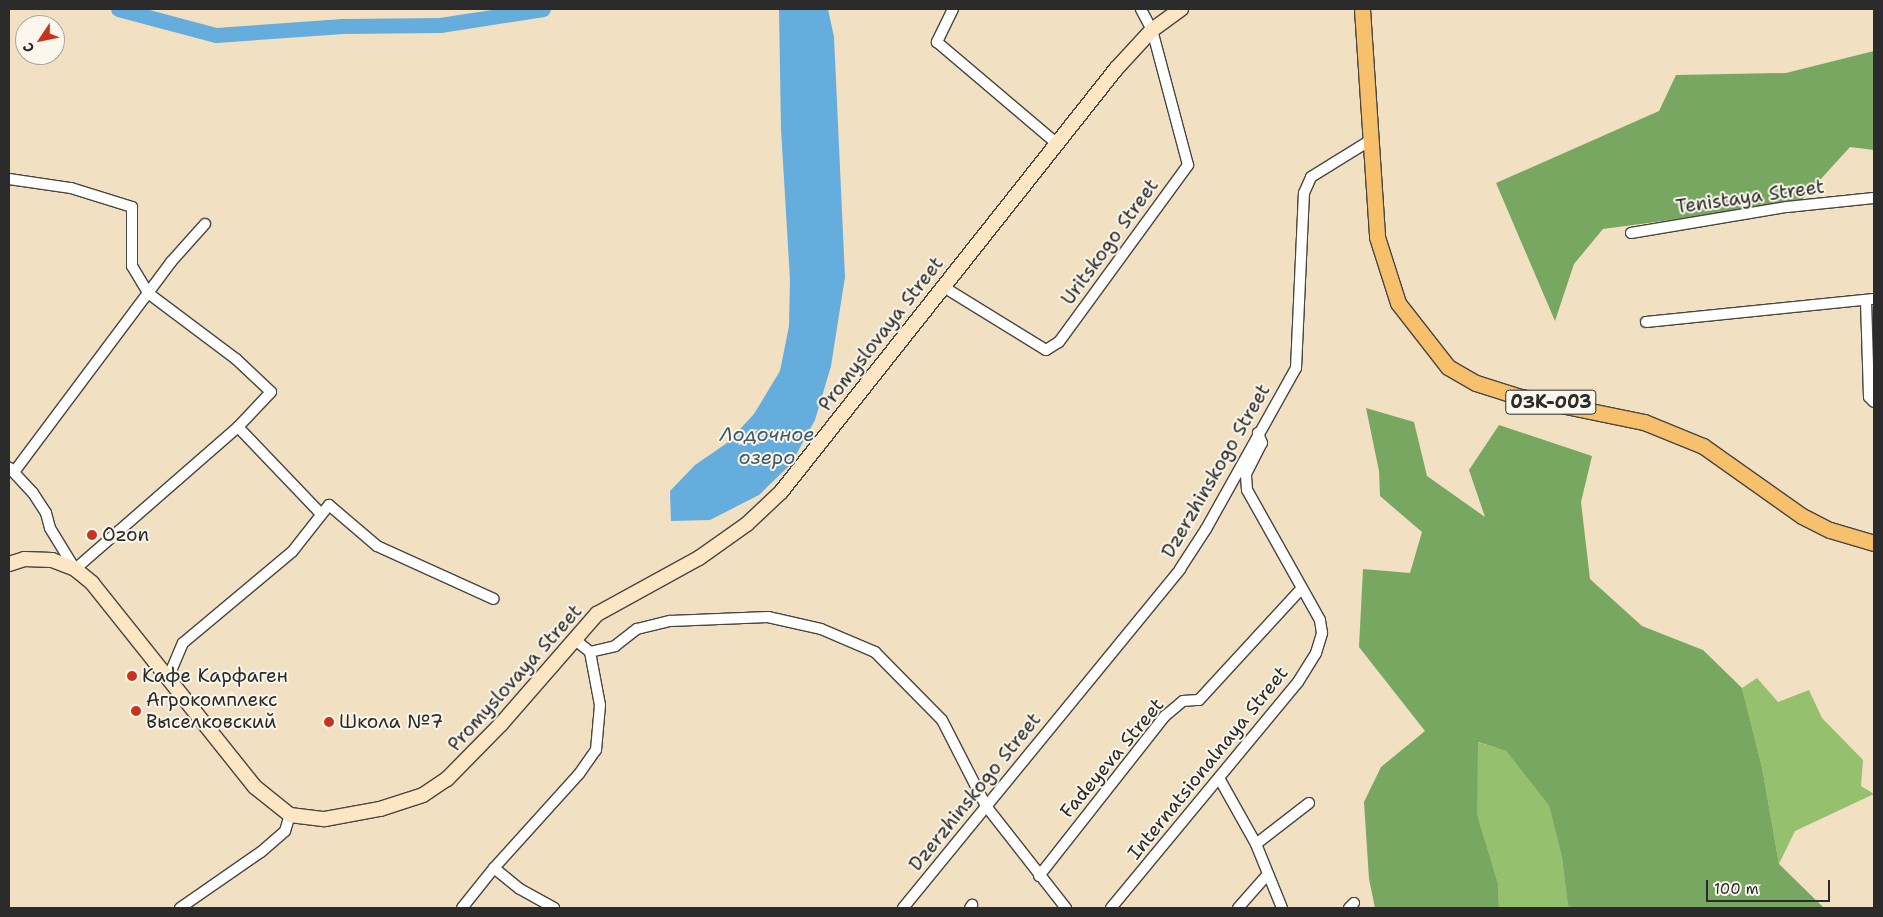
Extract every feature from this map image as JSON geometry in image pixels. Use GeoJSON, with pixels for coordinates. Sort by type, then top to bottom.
{"type":"FeatureCollection","features":[{"type":"Feature","properties":{"kind":"main road","name":"Promyslovaya Street"},"geometry":{"type":"LineString","coordinates":[[290,815],[325,819],[380,808],[423,795],[447,779],[501,724],[574,638],[597,614],[723,541],[781,492],[1056,143],[1152,30],[1181,9]]}},
{"type":"Feature","properties":{"kind":"main road","name":"03К-003"},"geometry":{"type":"LineString","coordinates":[[1362,9],[1377,236],[1398,303],[1448,367],[1476,383],[1517,396],[1644,422],[1703,446],[1802,516],[1830,530],[1874,543]]}},
{"type":"Feature","properties":{"kind":"main road"},"geometry":{"type":"LineString","coordinates":[[9,564],[24,559],[52,560],[75,568],[92,583],[255,787],[290,815]]}},
{"type":"Feature","properties":{"kind":"street"},"geometry":{"type":"LineString","coordinates":[[952,9],[937,42],[1056,143]]}},
{"type":"Feature","properties":{"kind":"street"},"geometry":{"type":"LineString","coordinates":[[1140,9],[1152,30]]}},
{"type":"Feature","properties":{"kind":"street","name":"Uritskogo Street"},"geometry":{"type":"LineString","coordinates":[[942,286],[1046,350],[1059,342],[1188,166],[1152,30]]}},
{"type":"Feature","properties":{"kind":"street","name":"Dzerzhinskogo Street"},"geometry":{"type":"LineString","coordinates":[[903,908],[1180,569],[1206,529],[1296,368],[1304,193],[1311,177],[1370,140]]}},
{"type":"Feature","properties":{"kind":"street"},"geometry":{"type":"LineString","coordinates":[[9,179],[71,188],[132,207],[132,266],[148,293],[236,359],[271,392],[238,427],[75,568],[50,528],[46,513],[33,493],[11,469],[148,293],[205,224]]}},
{"type":"Feature","properties":{"kind":"street","name":"Tenistaya Street"},"geometry":{"type":"LineString","coordinates":[[1632,233],[1787,207],[1874,198]]}},
{"type":"Feature","properties":{"kind":"street"},"geometry":{"type":"LineString","coordinates":[[1646,322],[1870,300],[1869,397],[1874,402]]}},
{"type":"Feature","properties":{"kind":"street"},"geometry":{"type":"LineString","coordinates":[[238,427],[321,514]]}},
{"type":"Feature","properties":{"kind":"street"},"geometry":{"type":"LineString","coordinates":[[1258,433],[1262,443],[1246,474],[1247,490],[1302,588]]}},
{"type":"Feature","properties":{"kind":"street"},"geometry":{"type":"LineString","coordinates":[[168,678],[183,643],[292,552],[329,505],[377,546],[494,599]]}},
{"type":"Feature","properties":{"kind":"street","name":"Internatsionalnaya Street"},"geometry":{"type":"LineString","coordinates":[[1111,908],[1298,682],[1316,653],[1322,633],[1320,620],[1302,588]]}},
{"type":"Feature","properties":{"kind":"street","name":"Fadeyeva Street"},"geometry":{"type":"LineString","coordinates":[[1039,876],[1166,716],[1183,701],[1199,700],[1302,588]]}},
{"type":"Feature","properties":{"kind":"street"},"geometry":{"type":"LineString","coordinates":[[590,652],[615,646],[637,629],[670,621],[768,617],[822,629],[875,652],[942,720],[986,806],[1066,908]]}},
{"type":"Feature","properties":{"kind":"street"},"geometry":{"type":"LineString","coordinates":[[462,908],[494,868],[579,774],[596,750],[600,705],[590,652],[574,638]]}},
{"type":"Feature","properties":{"kind":"street"},"geometry":{"type":"LineString","coordinates":[[1219,778],[1256,844],[1282,908]]}},
{"type":"Feature","properties":{"kind":"street"},"geometry":{"type":"LineString","coordinates":[[1256,844],[1309,803]]}},
{"type":"Feature","properties":{"kind":"street"},"geometry":{"type":"LineString","coordinates":[[180,908],[261,852],[285,831],[290,815]]}},
{"type":"Feature","properties":{"kind":"street"},"geometry":{"type":"LineString","coordinates":[[494,868],[520,889],[554,908]]}},
{"type":"Feature","properties":{"kind":"street"},"geometry":{"type":"LineString","coordinates":[[1238,908],[1268,874]]}},
{"type":"Feature","properties":{"kind":"green space"},"geometry":{"type":"Polygon","coordinates":[[[1874,51],[1874,150],[1850,147],[1799,203],[1603,229],[1574,264],[1555,321],[1496,183],[1659,111],[1676,75],[1786,73],[1874,51]]]}},
{"type":"Feature","properties":{"kind":"green space"},"geometry":{"type":"Polygon","coordinates":[[[1366,408],[1414,422],[1427,476],[1485,517],[1469,470],[1499,425],[1592,456],[1581,502],[1590,579],[1642,626],[1703,650],[1742,688],[1762,767],[1779,864],[1824,908],[1576,908],[1568,906],[1562,858],[1549,806],[1506,751],[1478,742],[1477,814],[1498,883],[1499,908],[1375,908],[1369,879],[1364,802],[1381,767],[1425,731],[1359,647],[1363,569],[1410,573],[1422,532],[1380,496],[1379,471],[1366,408]]]}},
{"type":"Feature","properties":{"kind":"green space"},"geometry":{"type":"Polygon","coordinates":[[[1757,678],[1778,702],[1809,690],[1822,718],[1863,760],[1861,786],[1874,794],[1795,831],[1779,864],[1762,767],[1742,688],[1757,678]]]}},
{"type":"Feature","properties":{"kind":"green space"},"geometry":{"type":"Polygon","coordinates":[[[1477,742],[1506,751],[1549,806],[1562,858],[1568,905],[1576,908],[1499,908],[1498,883],[1477,814],[1477,742]]]}},
{"type":"Feature","properties":{"kind":"water","name":"Лодочное озеро"},"geometry":{"type":"Polygon","coordinates":[[[779,9],[828,9],[834,37],[845,277],[831,366],[815,420],[791,464],[759,495],[710,520],[671,521],[670,491],[695,465],[727,443],[754,414],[780,371],[789,326],[790,280],[781,129],[779,9]]]}},
{"type":"Feature","properties":{"kind":"waterway"},"geometry":{"type":"LineString","coordinates":[[118,9],[216,35],[343,26],[440,25],[543,9]]}},
{"type":"Feature","properties":{"kind":"place","name":"Ozon"},"geometry":{"type":"Point","coordinates":[92,535]}},
{"type":"Feature","properties":{"kind":"place","name":"Кафе Карфаген"},"geometry":{"type":"Point","coordinates":[132,676]}},
{"type":"Feature","properties":{"kind":"place","name":"Агрокомплекс Выселковский"},"geometry":{"type":"Point","coordinates":[136,711]}},
{"type":"Feature","properties":{"kind":"place","name":"Школа №7"},"geometry":{"type":"Point","coordinates":[329,722]}}]}
